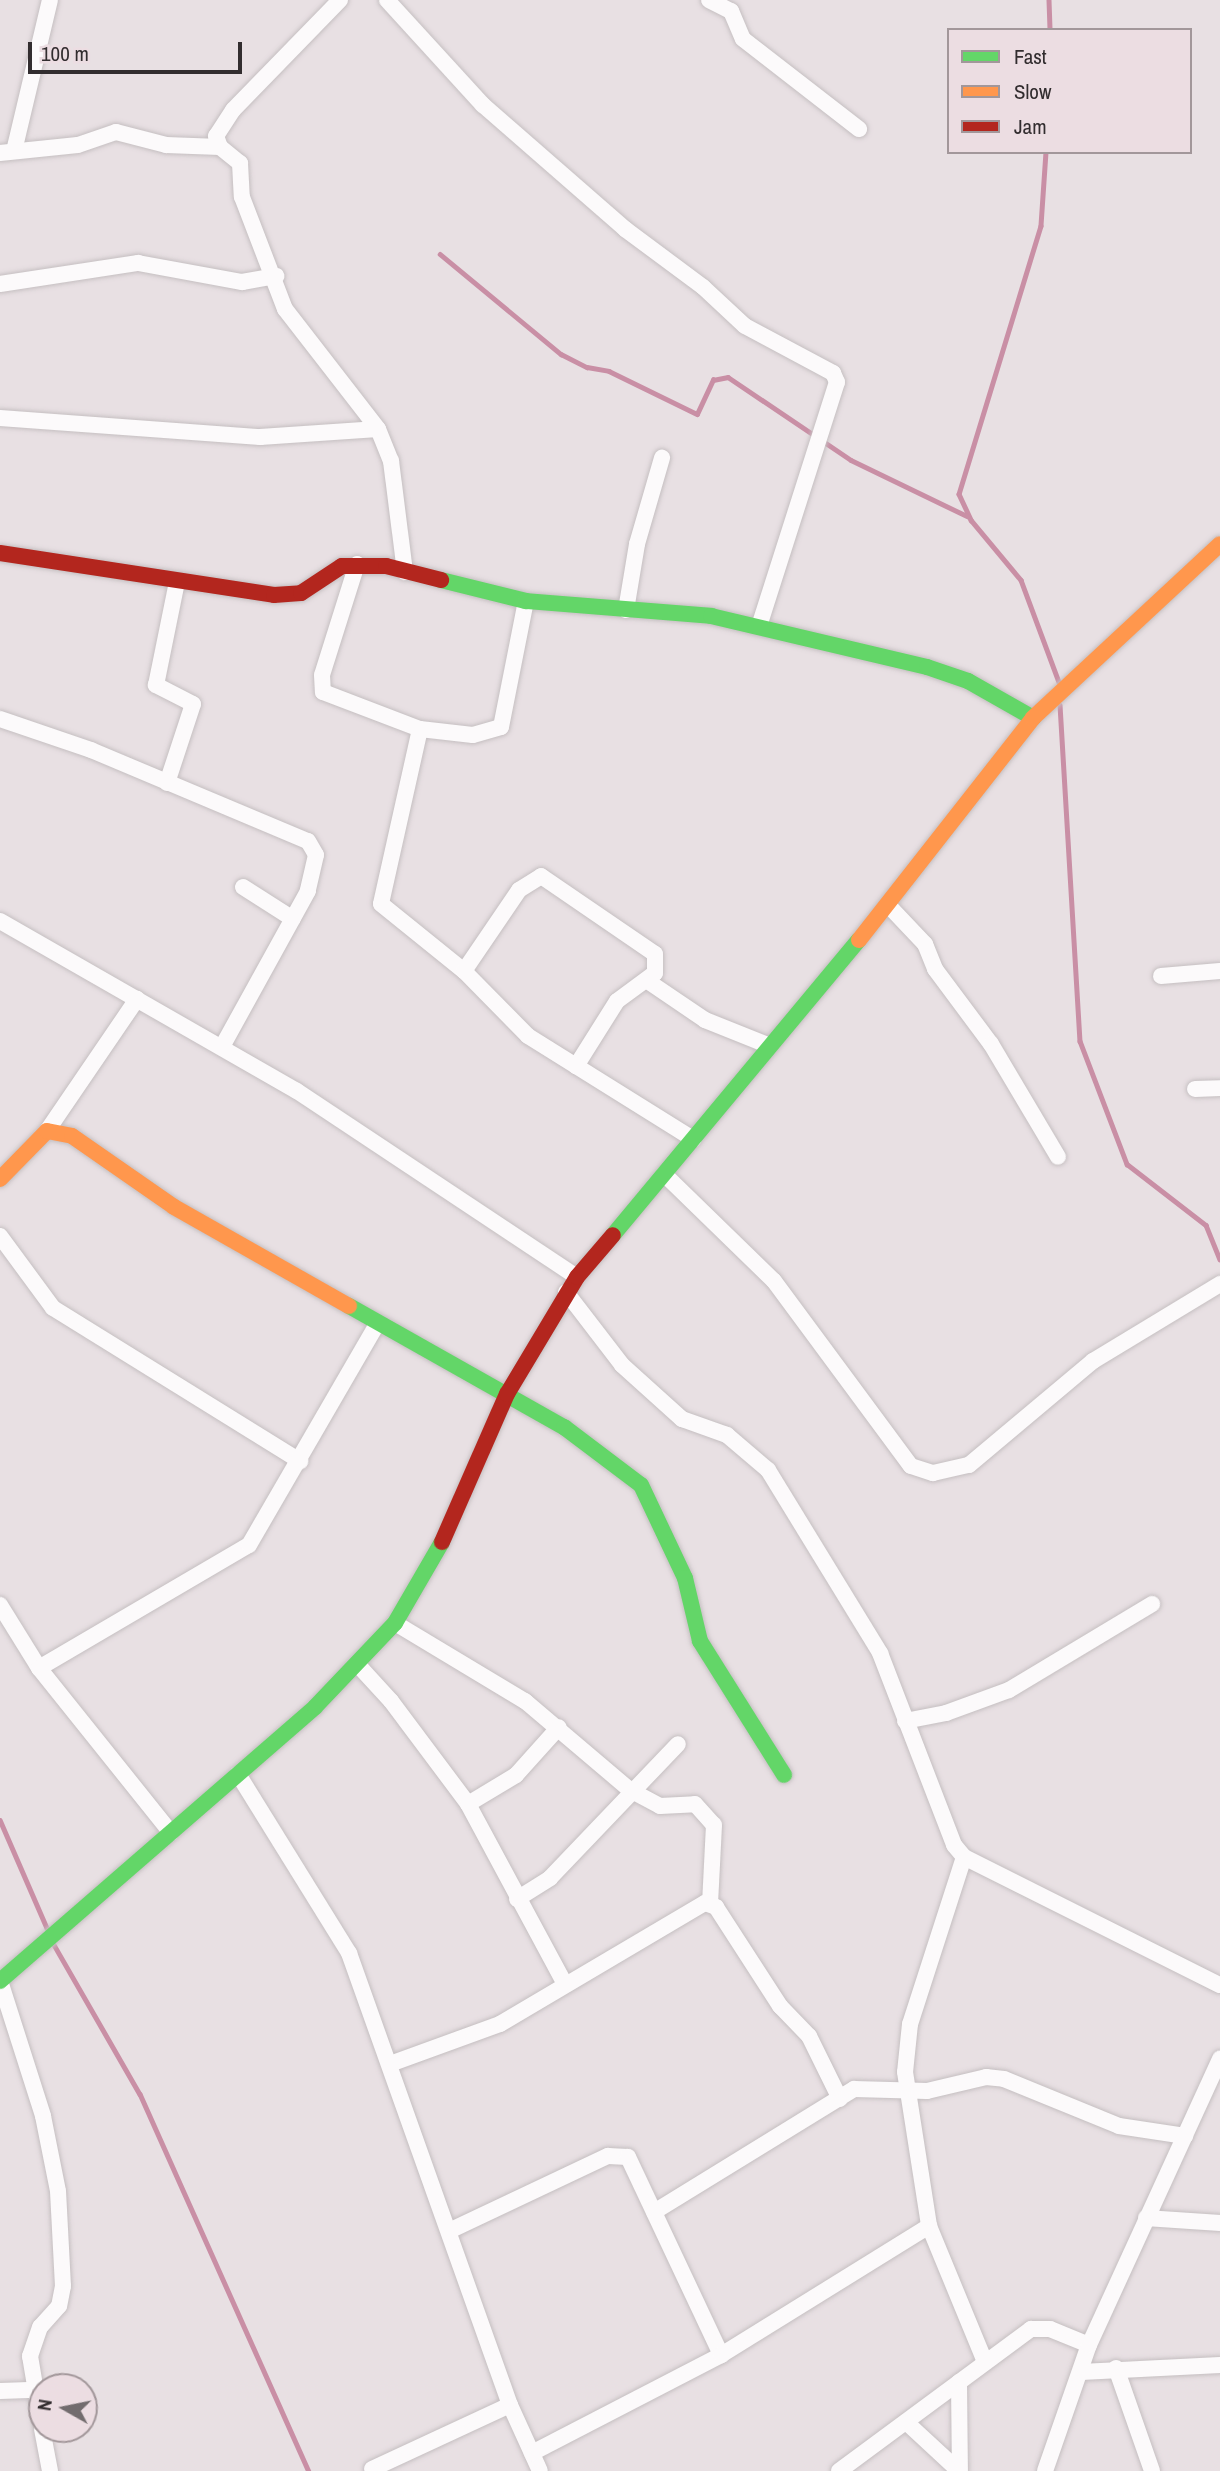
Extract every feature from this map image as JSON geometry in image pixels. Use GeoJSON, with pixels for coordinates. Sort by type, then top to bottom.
{"type":"FeatureCollection","features":[{"type":"Feature","properties":{"kind":"street"},"geometry":{"type":"LineString","coordinates":[[50,0],[7,152],[78,145],[116,131],[166,145],[220,148]]}},
{"type":"Feature","properties":{"kind":"street"},"geometry":{"type":"LineString","coordinates":[[340,0],[233,110],[215,136],[220,148],[240,163],[242,198],[276,276],[285,309],[378,429],[391,461],[405,572]]}},
{"type":"Feature","properties":{"kind":"street"},"geometry":{"type":"LineString","coordinates":[[387,0],[483,105],[625,229],[704,286],[745,326],[833,373],[837,382],[759,626]]}},
{"type":"Feature","properties":{"kind":"street"},"geometry":{"type":"LineString","coordinates":[[709,0],[732,11],[743,39],[859,129]]}},
{"type":"Feature","properties":{"kind":"street"},"geometry":{"type":"LineString","coordinates":[[0,284],[138,263],[243,282],[276,276]]}},
{"type":"Feature","properties":{"kind":"street"},"geometry":{"type":"LineString","coordinates":[[0,418],[260,437],[378,429]]}},
{"type":"Feature","properties":{"kind":"street"},"geometry":{"type":"LineString","coordinates":[[626,610],[637,544],[662,458]]}},
{"type":"Feature","properties":{"kind":"street"},"geometry":{"type":"LineString","coordinates":[[33,2373],[30,2356],[33,2341],[59,2306],[63,2286],[58,2191],[43,2116],[0,1981],[238,1774],[358,1665],[395,1623],[454,1522],[508,1394],[577,1277],[888,905],[1033,718],[1220,544]]}},
{"type":"Feature","properties":{"kind":"street"},"geometry":{"type":"LineString","coordinates":[[0,553],[243,593],[301,593],[331,570],[357,564],[405,572],[526,601],[711,616],[927,667],[968,681],[1033,718]]}},
{"type":"Feature","properties":{"kind":"street"},"geometry":{"type":"LineString","coordinates":[[357,564],[321,686],[420,729],[473,735],[501,727],[526,601]]}},
{"type":"Feature","properties":{"kind":"street"},"geometry":{"type":"LineString","coordinates":[[167,783],[193,704],[156,685],[177,582]]}},
{"type":"Feature","properties":{"kind":"street"},"geometry":{"type":"LineString","coordinates":[[0,719],[308,841],[316,855],[315,872],[293,919],[222,1046]]}},
{"type":"Feature","properties":{"kind":"street"},"geometry":{"type":"LineString","coordinates":[[420,729],[398,839],[379,895],[381,904],[464,971],[528,1036],[693,1139]]}},
{"type":"Feature","properties":{"kind":"street"},"geometry":{"type":"LineString","coordinates":[[464,971],[519,890],[541,876],[655,954],[657,964],[649,982],[617,1001],[576,1066]]}},
{"type":"Feature","properties":{"kind":"street"},"geometry":{"type":"LineString","coordinates":[[243,887],[293,919]]}},
{"type":"Feature","properties":{"kind":"street"},"geometry":{"type":"LineString","coordinates":[[888,905],[925,944],[935,969],[991,1044],[1058,1157]]}},
{"type":"Feature","properties":{"kind":"street"},"geometry":{"type":"LineString","coordinates":[[2,927],[222,1046],[440,1182],[577,1277]]}},
{"type":"Feature","properties":{"kind":"street"},"geometry":{"type":"LineString","coordinates":[[1161,976],[1220,971]]}},
{"type":"Feature","properties":{"kind":"street"},"geometry":{"type":"LineString","coordinates":[[649,982],[705,1020],[770,1046]]}},
{"type":"Feature","properties":{"kind":"street"},"geometry":{"type":"LineString","coordinates":[[0,1179],[10,1163],[47,1131],[137,999]]}},
{"type":"Feature","properties":{"kind":"street"},"geometry":{"type":"LineString","coordinates":[[1195,1089],[1220,1088]]}},
{"type":"Feature","properties":{"kind":"street"},"geometry":{"type":"LineString","coordinates":[[47,1131],[72,1136],[174,1207],[377,1324],[564,1427],[640,1485],[685,1578],[700,1641],[784,1775]]}},
{"type":"Feature","properties":{"kind":"street"},"geometry":{"type":"LineString","coordinates":[[664,1174],[774,1281],[911,1466],[933,1473],[969,1465],[1093,1361],[1219,1284]]}},
{"type":"Feature","properties":{"kind":"street"},"geometry":{"type":"LineString","coordinates":[[0,1236],[53,1308],[300,1461]]}},
{"type":"Feature","properties":{"kind":"street"},"geometry":{"type":"LineString","coordinates":[[566,1292],[622,1365],[682,1419],[727,1435],[768,1470],[880,1653],[954,1845],[964,1857],[1220,1985]]}},
{"type":"Feature","properties":{"kind":"street"},"geometry":{"type":"LineString","coordinates":[[39,1668],[248,1545],[300,1461],[377,1324]]}},
{"type":"Feature","properties":{"kind":"street"},"geometry":{"type":"LineString","coordinates":[[905,1721],[955,1711],[1009,1690],[1152,1604]]}},
{"type":"Feature","properties":{"kind":"street"},"geometry":{"type":"LineString","coordinates":[[0,1605],[39,1668],[171,1833]]}},
{"type":"Feature","properties":{"kind":"street"},"geometry":{"type":"LineString","coordinates":[[395,1623],[484,1674],[559,1727],[630,1790],[660,1806],[695,1804],[715,1825],[710,1903],[780,2006],[809,2036],[840,2099]]}},
{"type":"Feature","properties":{"kind":"street"},"geometry":{"type":"LineString","coordinates":[[358,1665],[391,1701],[468,1804],[565,1984]]}},
{"type":"Feature","properties":{"kind":"street"},"geometry":{"type":"LineString","coordinates":[[468,1804],[516,1775],[559,1727]]}},
{"type":"Feature","properties":{"kind":"street"},"geometry":{"type":"LineString","coordinates":[[517,1899],[550,1878],[630,1790],[678,1744]]}},
{"type":"Feature","properties":{"kind":"street"},"geometry":{"type":"LineString","coordinates":[[238,1774],[349,1953],[510,2405],[540,2471]]}},
{"type":"Feature","properties":{"kind":"street"},"geometry":{"type":"LineString","coordinates":[[964,1857],[910,2024],[905,2072],[929,2226],[985,2362]]}},
{"type":"Feature","properties":{"kind":"street"},"geometry":{"type":"LineString","coordinates":[[390,2064],[500,2024],[682,1911],[710,1903]]}},
{"type":"Feature","properties":{"kind":"street"},"geometry":{"type":"LineString","coordinates":[[1045,2471],[1089,2345],[1185,2136],[1213,2096],[1220,2059]]}},
{"type":"Feature","properties":{"kind":"street"},"geometry":{"type":"LineString","coordinates":[[654,2211],[854,2089],[909,2091],[986,2077],[1004,2079],[1100,2120],[1185,2136]]}},
{"type":"Feature","properties":{"kind":"street"},"geometry":{"type":"LineString","coordinates":[[449,2231],[614,2155],[628,2157],[721,2355]]}},
{"type":"Feature","properties":{"kind":"street"},"geometry":{"type":"LineString","coordinates":[[1146,2218],[1220,2223]]}},
{"type":"Feature","properties":{"kind":"street"},"geometry":{"type":"LineString","coordinates":[[532,2453],[721,2355],[929,2226]]}},
{"type":"Feature","properties":{"kind":"street"},"geometry":{"type":"LineString","coordinates":[[839,2471],[1031,2329],[1050,2329],[1089,2345]]}},
{"type":"Feature","properties":{"kind":"street"},"geometry":{"type":"LineString","coordinates":[[1081,2372],[1116,2368],[1220,2365]]}},
{"type":"Feature","properties":{"kind":"street"},"geometry":{"type":"LineString","coordinates":[[1116,2368],[1152,2471]]}},
{"type":"Feature","properties":{"kind":"street"},"geometry":{"type":"LineString","coordinates":[[959,2382],[960,2471]]}},
{"type":"Feature","properties":{"kind":"street"},"geometry":{"type":"LineString","coordinates":[[0,2391],[28,2390]]}},
{"type":"Feature","properties":{"kind":"street"},"geometry":{"type":"LineString","coordinates":[[372,2469],[510,2405]]}},
{"type":"Feature","properties":{"kind":"street"},"geometry":{"type":"LineString","coordinates":[[906,2422],[960,2471]]}},
{"type":"Feature","properties":{"kind":"street"},"geometry":{"type":"LineString","coordinates":[[45,2443],[50,2471]]}},
{"type":"Feature","properties":{"kind":"waterway"},"geometry":{"type":"LineString","coordinates":[[1049,0],[1050,28]]}},
{"type":"Feature","properties":{"kind":"waterway"},"geometry":{"type":"LineString","coordinates":[[1046,154],[1041,226],[959,494],[971,520],[1021,580],[1059,682]]}},
{"type":"Feature","properties":{"kind":"waterway"},"geometry":{"type":"LineString","coordinates":[[440,254],[561,354],[587,367],[609,371],[697,414],[713,380],[728,377],[851,460],[967,516]]}},
{"type":"Feature","properties":{"kind":"waterway"},"geometry":{"type":"LineString","coordinates":[[1060,705],[1080,1041],[1127,1164],[1206,1225],[1220,1259]]}},
{"type":"Feature","properties":{"kind":"waterway"},"geometry":{"type":"LineString","coordinates":[[0,1820],[47,1928]]}},
{"type":"Feature","properties":{"kind":"waterway"},"geometry":{"type":"LineString","coordinates":[[53,1943],[140,2094],[309,2471]]}},
{"type":"Feature","properties":{"kind":"traffic: fast"},"geometry":{"type":"LineString","coordinates":[[441,580],[526,601],[711,616],[927,667],[968,681],[1033,718]]}},
{"type":"Feature","properties":{"kind":"traffic: fast"},"geometry":{"type":"LineString","coordinates":[[613,1235],[859,940]]}},
{"type":"Feature","properties":{"kind":"traffic: fast"},"geometry":{"type":"LineString","coordinates":[[349,1306],[564,1427],[641,1485],[685,1578],[700,1641],[784,1775]]}},
{"type":"Feature","properties":{"kind":"traffic: fast"},"geometry":{"type":"LineString","coordinates":[[0,1981],[315,1707],[395,1623],[442,1542]]}},
{"type":"Feature","properties":{"kind":"traffic: slow"},"geometry":{"type":"LineString","coordinates":[[859,940],[1033,718],[1220,544]]}},
{"type":"Feature","properties":{"kind":"traffic: slow"},"geometry":{"type":"LineString","coordinates":[[0,1179],[47,1131],[72,1136],[174,1207],[349,1306]]}},
{"type":"Feature","properties":{"kind":"traffic: jam"},"geometry":{"type":"LineString","coordinates":[[0,553],[274,595],[301,593],[342,566],[386,566],[441,580]]}},
{"type":"Feature","properties":{"kind":"traffic: jam"},"geometry":{"type":"LineString","coordinates":[[442,1542],[507,1394],[577,1277],[613,1235]]}}]}
